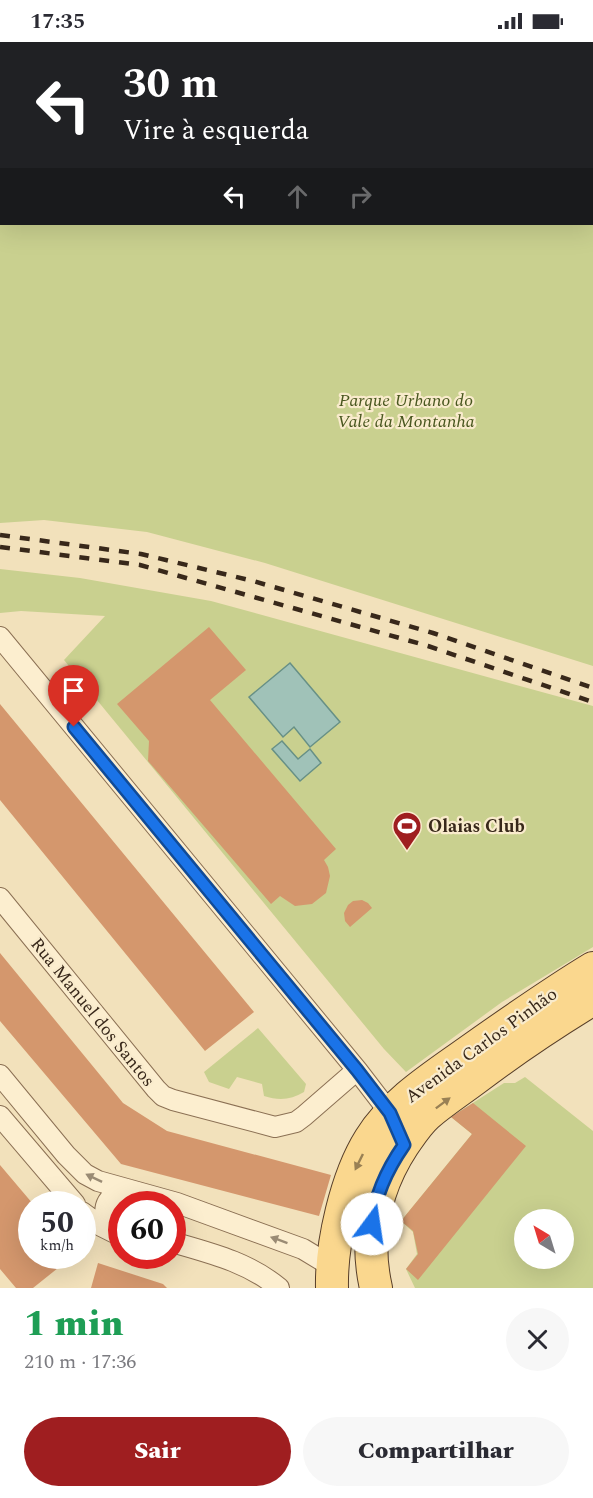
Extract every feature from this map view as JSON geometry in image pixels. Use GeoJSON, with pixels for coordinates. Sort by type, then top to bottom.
{"type":"FeatureCollection","features":[{"type":"Feature","properties":{"kind":"main road","name":"Avenida Carlos Pinhão"},"geometry":{"type":"LineString","coordinates":[[332,1277],[335,1239],[353,1174],[369,1140],[390,1113],[420,1087],[476,1047],[593,968]]}},
{"type":"Feature","properties":{"kind":"main road","name":"Avenida Carlos Pinhão"},"geometry":{"type":"LineString","coordinates":[[376,1288],[371,1236],[374,1211],[390,1165],[404,1145],[426,1116],[518,1046],[593,999]]}},
{"type":"Feature","properties":{"kind":"main road"},"geometry":{"type":"LineString","coordinates":[[390,1113],[404,1145]]}},
{"type":"Feature","properties":{"kind":"main road"},"geometry":{"type":"LineString","coordinates":[[332,1277],[353,1288]]}},
{"type":"Feature","properties":{"kind":"street"},"geometry":{"type":"LineString","coordinates":[[0,637],[390,1113]]}},
{"type":"Feature","properties":{"kind":"street","name":"Rua Manuel dos Santos"},"geometry":{"type":"LineString","coordinates":[[0,898],[164,1096],[265,1125],[286,1126],[296,1122],[357,1070]]}},
{"type":"Feature","properties":{"kind":"street"},"geometry":{"type":"LineString","coordinates":[[0,1075],[66,1155],[85,1174],[127,1191]]}},
{"type":"Feature","properties":{"kind":"street"},"geometry":{"type":"LineString","coordinates":[[0,1116],[64,1191]]}},
{"type":"Feature","properties":{"kind":"street"},"geometry":{"type":"LineString","coordinates":[[108,1203],[106,1208],[108,1224]]}},
{"type":"Feature","properties":{"kind":"street"},"geometry":{"type":"LineString","coordinates":[[186,1206],[303,1249],[332,1277]]}},
{"type":"Feature","properties":{"kind":"street"},"geometry":{"type":"LineString","coordinates":[[186,1246],[241,1264],[265,1276],[279,1288]]}},
{"type":"Feature","properties":{"kind":"green space","name":"Parque Urbano do Vale da Montanha"},"geometry":{"type":"Polygon","coordinates":[[[0,225],[593,225],[593,666],[265,563],[147,532],[44,520],[0,523],[0,225]]]}},
{"type":"Feature","properties":{"kind":"green space","name":"Olaias Club"},"geometry":{"type":"Polygon","coordinates":[[[0,569],[80,578],[211,601],[593,706],[593,947],[502,1002],[406,1072],[384,1049],[64,660],[105,616],[21,611],[0,613],[0,569]]]}},
{"type":"Feature","properties":{"kind":"green space"},"geometry":{"type":"Polygon","coordinates":[[[258,1028],[306,1084],[304,1092],[290,1098],[275,1099],[264,1096],[262,1084],[237,1077],[229,1089],[209,1082],[204,1072],[258,1028]]]}},
{"type":"Feature","properties":{"kind":"green space"},"geometry":{"type":"Polygon","coordinates":[[[525,1077],[593,1131],[593,1288],[415,1288],[406,1269],[417,1254],[413,1232],[401,1221],[472,1134],[451,1117],[504,1083],[515,1083],[525,1077]]]}},
{"type":"Feature","properties":{"kind":"water"},"geometry":{"type":"Polygon","coordinates":[[[290,663],[340,722],[310,747],[294,727],[283,737],[249,697],[290,663]]]}},
{"type":"Feature","properties":{"kind":"water"},"geometry":{"type":"Polygon","coordinates":[[[282,741],[298,759],[310,749],[321,763],[300,781],[272,749],[282,741]]]}},
{"type":"Feature","properties":{"kind":"building"},"geometry":{"type":"Polygon","coordinates":[[[209,627],[246,670],[210,700],[336,849],[324,860],[330,876],[326,893],[312,904],[295,906],[280,896],[271,904],[148,761],[149,741],[117,704],[209,627]]]}},
{"type":"Feature","properties":{"kind":"building"},"geometry":{"type":"Polygon","coordinates":[[[0,704],[254,1012],[205,1051],[0,800],[0,704]]]}},
{"type":"Feature","properties":{"kind":"building"},"geometry":{"type":"Polygon","coordinates":[[[362,900],[372,908],[350,927],[345,921],[344,913],[353,901],[362,900]]]}},
{"type":"Feature","properties":{"kind":"building"},"geometry":{"type":"Polygon","coordinates":[[[0,953],[123,1103],[167,1131],[331,1175],[319,1216],[121,1164],[0,1021],[0,953]]]}},
{"type":"Feature","properties":{"kind":"building"},"geometry":{"type":"Polygon","coordinates":[[[473,1103],[526,1146],[418,1280],[406,1269],[418,1254],[413,1231],[401,1221],[472,1134],[451,1117],[473,1103]]]}},
{"type":"Feature","properties":{"kind":"building"},"geometry":{"type":"Polygon","coordinates":[[[0,1165],[22,1191],[18,1191],[18,1269],[57,1269],[33,1288],[16,1288],[0,1269],[0,1165]]]}},
{"type":"Feature","properties":{"kind":"building"},"geometry":{"type":"Polygon","coordinates":[[[98,1263],[108,1266],[108,1269],[117,1269],[163,1284],[167,1288],[91,1288],[98,1263]]]}},
{"type":"Feature","properties":{"kind":"railway"},"geometry":{"type":"LineString","coordinates":[[0,535],[141,554],[253,581],[433,633],[593,688]]}},
{"type":"Feature","properties":{"kind":"railway"},"geometry":{"type":"LineString","coordinates":[[0,547],[140,565],[428,646],[593,702]]}},
{"type":"Feature","properties":{"kind":"place","name":"Olaias Club"},"geometry":{"type":"Point","coordinates":[407,852]}},
{"type":"Feature","properties":{"kind":"route"},"geometry":{"type":"LineString","coordinates":[[74,727],[390,1113],[404,1145],[390,1165],[374,1211],[372,1224]]}}]}
